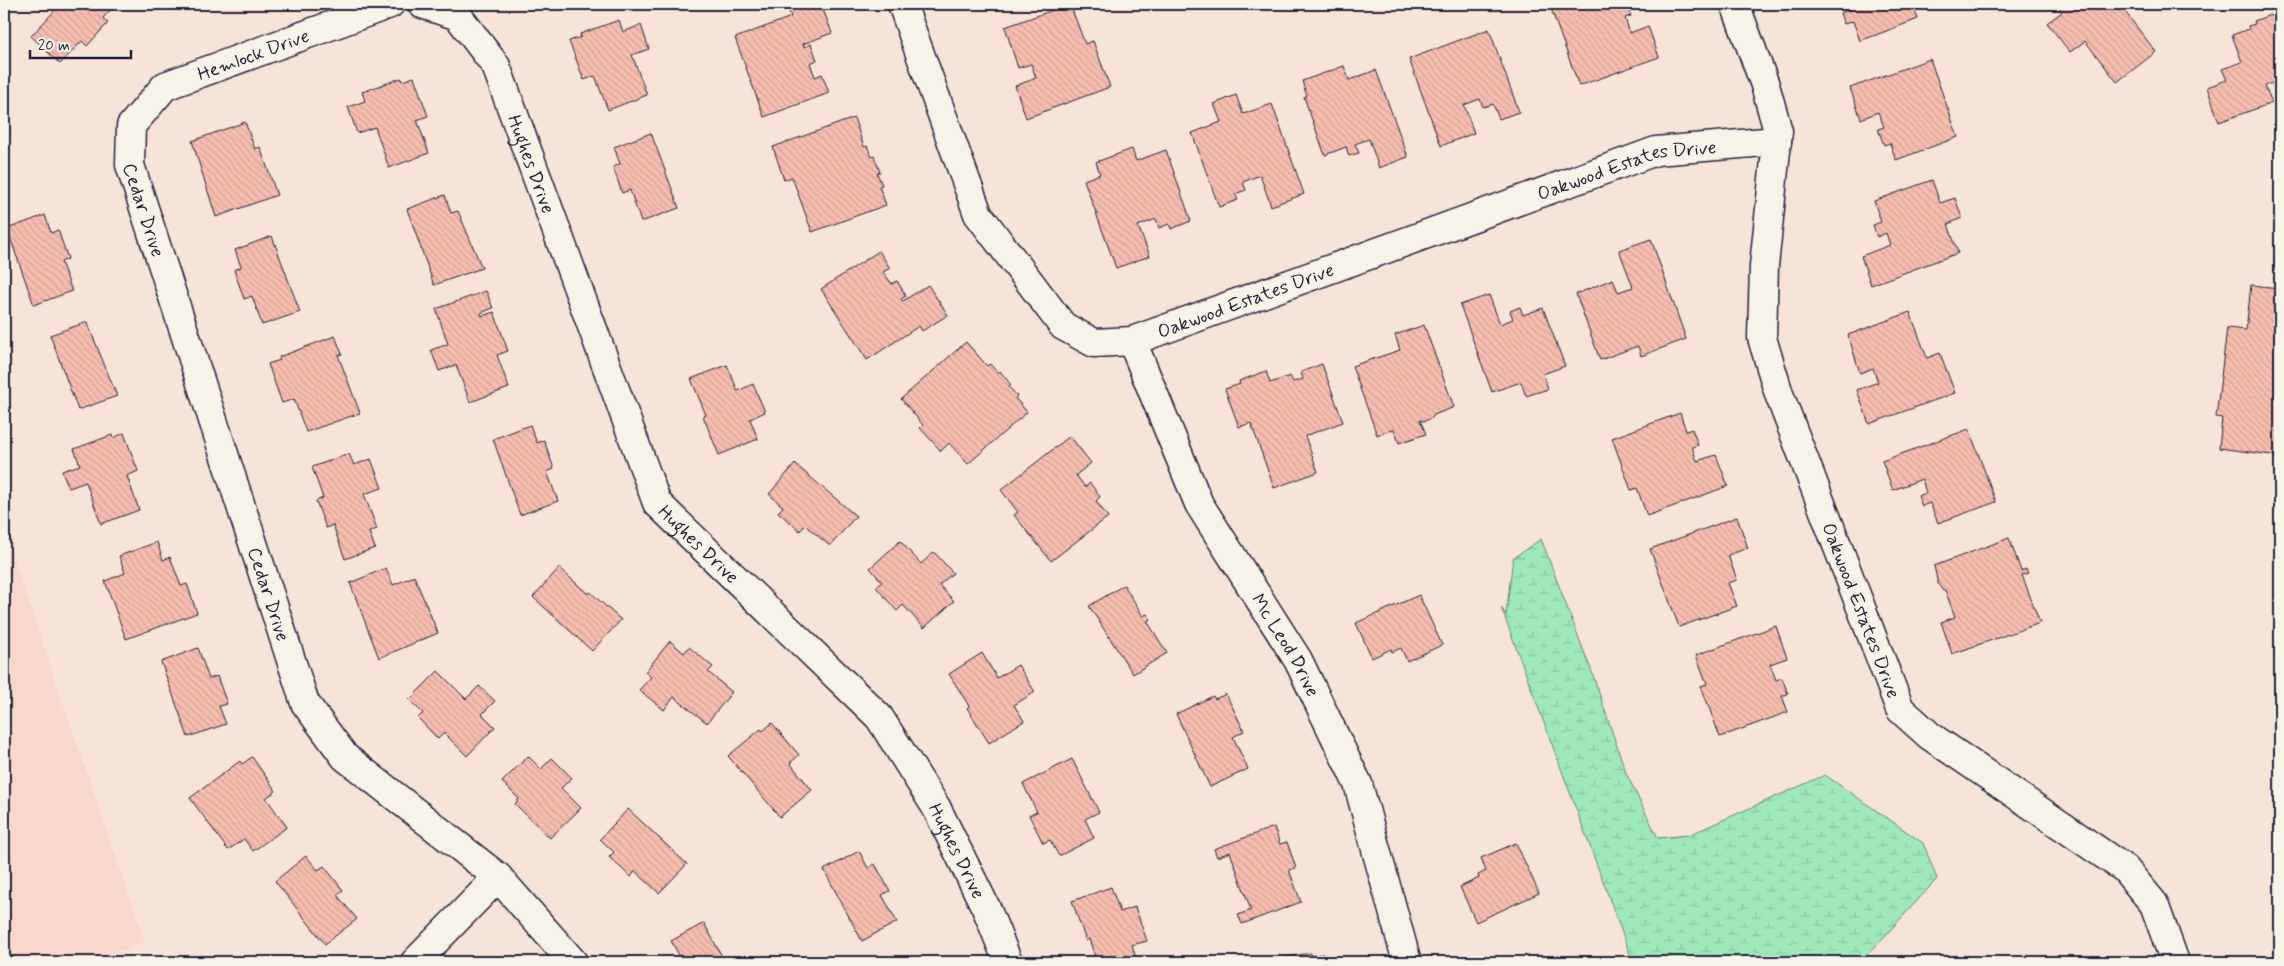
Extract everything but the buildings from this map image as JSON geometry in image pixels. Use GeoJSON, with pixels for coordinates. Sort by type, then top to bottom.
{"type":"FeatureCollection","features":[{"type":"Feature","properties":{"kind":"street","name":"Hemlock Drive"},"geometry":{"type":"LineString","coordinates":[[131,126],[165,86],[390,4]]}},
{"type":"Feature","properties":{"kind":"street","name":"Hughes Drive"},"geometry":{"type":"LineString","coordinates":[[422,4],[458,16],[496,66],[657,504],[879,717],[936,807],[987,910],[1008,962]]}},
{"type":"Feature","properties":{"kind":"street","name":"Oakwood Estates Drive"},"geometry":{"type":"LineString","coordinates":[[902,4],[978,214],[1063,326],[1094,343],[1132,341],[1656,151],[1777,141]]}},
{"type":"Feature","properties":{"kind":"street","name":"Oakwood Estates Drive"},"geometry":{"type":"LineString","coordinates":[[1735,4],[1765,85],[1778,131],[1764,266],[1762,338],[1779,394],[1900,709],[1930,736],[2125,869],[2154,904],[2175,962]]}},
{"type":"Feature","properties":{"kind":"street","name":"Cedar Drive"},"geometry":{"type":"LineString","coordinates":[[131,126],[130,165],[304,703],[346,757],[498,877],[573,962]]}},
{"type":"Feature","properties":{"kind":"street","name":"Mc Leod Drive"},"geometry":{"type":"LineString","coordinates":[[1132,341],[1199,504],[1298,660],[1358,784],[1407,962]]}},
{"type":"Feature","properties":{"kind":"street"},"geometry":{"type":"LineString","coordinates":[[415,962],[498,877]]}},
{"type":"Feature","properties":{"kind":"shaded area"},"geometry":{"type":"Polygon","coordinates":[[[4,531],[145,942],[86,962],[4,962],[4,531]]]}},
{"type":"Feature","properties":{"kind":"green space"},"geometry":{"type":"Polygon","coordinates":[[[1541,539],[1593,675],[1626,773],[1658,838],[1689,835],[1825,775],[1923,843],[1937,879],[1861,962],[1633,962],[1501,607],[1506,615],[1513,558],[1541,539]]]}}]}
